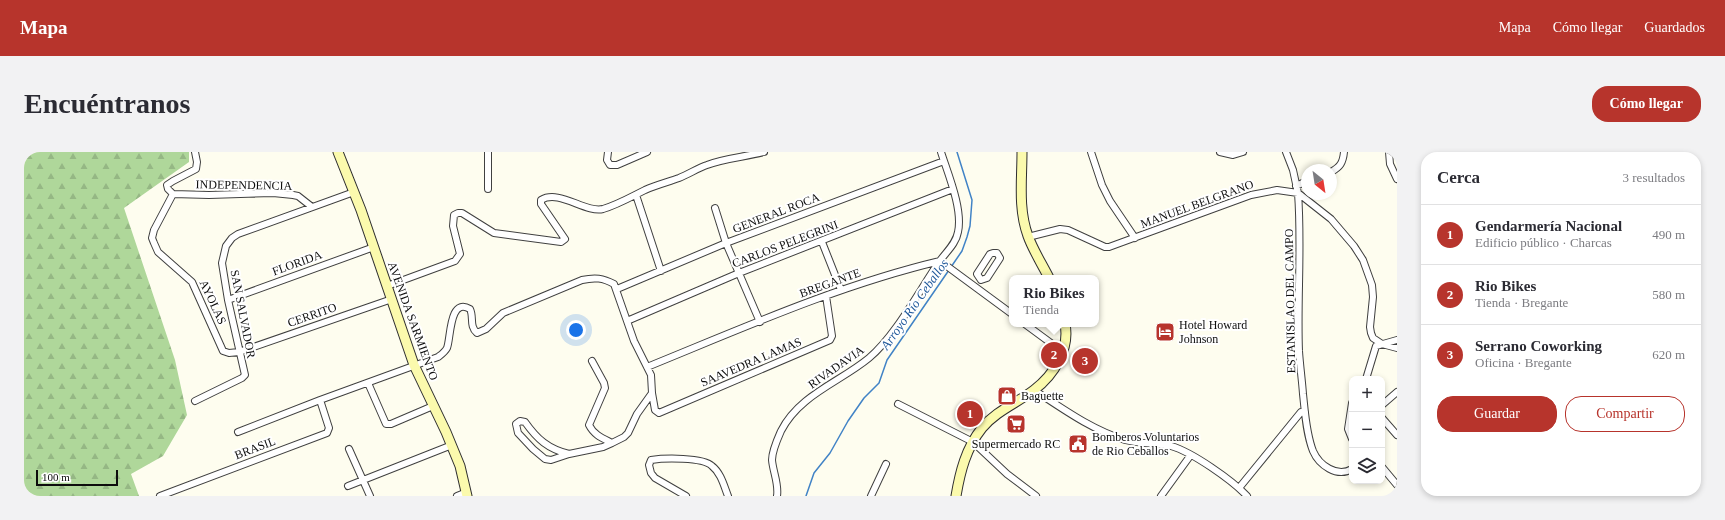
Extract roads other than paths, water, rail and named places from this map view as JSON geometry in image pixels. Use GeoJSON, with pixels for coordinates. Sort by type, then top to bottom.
{"type":"FeatureCollection","features":[{"type":"Feature","properties":{"kind":"street"},"geometry":{"type":"LineString","coordinates":[[172,194],[167,185],[196,169],[195,152]]}},
{"type":"Feature","properties":{"kind":"street","name":"AVENIDA SARMIENTO"},"geometry":{"type":"LineString","coordinates":[[338,152],[374,247],[414,365],[452,445],[460,466],[467,494]]}},
{"type":"Feature","properties":{"kind":"street"},"geometry":{"type":"LineString","coordinates":[[488,152],[488,189]]}},
{"type":"Feature","properties":{"kind":"street"},"geometry":{"type":"LineString","coordinates":[[608,152],[608,160],[610,165],[617,165],[647,152]]}},
{"type":"Feature","properties":{"kind":"street"},"geometry":{"type":"LineString","coordinates":[[387,286],[455,261],[460,254],[460,249],[453,226],[454,215],[458,212],[494,233],[561,242],[565,239],[562,232],[541,204],[541,200],[544,198],[573,202],[594,209],[602,209],[708,165],[727,159],[764,152]]}},
{"type":"Feature","properties":{"kind":"street","name":"RIVADAVIA"},"geometry":{"type":"LineString","coordinates":[[777,496],[777,485],[772,460],[773,451],[782,430],[810,398],[869,358],[880,347],[952,246],[958,233],[958,211],[941,152]]}},
{"type":"Feature","properties":{"kind":"street"},"geometry":{"type":"LineString","coordinates":[[1022,152],[1021,205],[1028,237],[1047,275]]}},
{"type":"Feature","properties":{"kind":"street"},"geometry":{"type":"LineString","coordinates":[[1091,152],[1102,185],[1135,238]]}},
{"type":"Feature","properties":{"kind":"street"},"geometry":{"type":"LineString","coordinates":[[1220,152],[1232,155],[1243,152]]}},
{"type":"Feature","properties":{"kind":"street","name":"ESTANISLAO DEL CAMPO"},"geometry":{"type":"LineString","coordinates":[[1286,152],[1293,170],[1298,193],[1299,352],[1305,412],[1311,443],[1316,456],[1324,465],[1333,471],[1343,472],[1349,470]]}},
{"type":"Feature","properties":{"kind":"street"},"geometry":{"type":"LineString","coordinates":[[1337,169],[1343,160],[1344,152]]}},
{"type":"Feature","properties":{"kind":"street"},"geometry":{"type":"LineString","coordinates":[[1397,155],[1389,154],[1390,164],[1397,179]]}},
{"type":"Feature","properties":{"kind":"street","name":"GENERAL ROCA"},"geometry":{"type":"LineString","coordinates":[[617,289],[726,244],[944,161]]}},
{"type":"Feature","properties":{"kind":"street"},"geometry":{"type":"LineString","coordinates":[[1296,186],[1301,184]]}},
{"type":"Feature","properties":{"kind":"street","name":"CARLOS PELEGRINI"},"geometry":{"type":"LineString","coordinates":[[627,321],[739,273],[953,190]]}},
{"type":"Feature","properties":{"kind":"street","name":"MANUEL BELGRANO"},"geometry":{"type":"LineString","coordinates":[[1028,237],[1060,229],[1068,230],[1104,247],[1109,247],[1251,195],[1277,190],[1298,193]]}},
{"type":"Feature","properties":{"kind":"street","name":"SAN SALVADOR"},"geometry":{"type":"LineString","coordinates":[[195,401],[242,378],[245,375],[228,300],[222,263],[226,246],[232,238],[238,234],[354,192]]}},
{"type":"Feature","properties":{"kind":"street"},"geometry":{"type":"LineString","coordinates":[[1298,193],[1331,219],[1354,246],[1363,260],[1372,286],[1373,297],[1370,327],[1374,338],[1382,344],[1397,348]]}},
{"type":"Feature","properties":{"kind":"street","name":"INDEPENDENCIA"},"geometry":{"type":"LineString","coordinates":[[172,194],[293,195],[298,196],[312,208]]}},
{"type":"Feature","properties":{"kind":"street","name":"AYOLAS"},"geometry":{"type":"LineString","coordinates":[[172,194],[154,230],[152,238],[154,243],[158,252],[192,282],[223,351],[229,353],[239,352]]}},
{"type":"Feature","properties":{"kind":"street"},"geometry":{"type":"LineString","coordinates":[[636,195],[661,271]]}},
{"type":"Feature","properties":{"kind":"street"},"geometry":{"type":"LineString","coordinates":[[715,208],[726,244],[760,322]]}},
{"type":"Feature","properties":{"kind":"street"},"geometry":{"type":"LineString","coordinates":[[822,242],[841,290]]}},
{"type":"Feature","properties":{"kind":"street","name":"FLORIDA"},"geometry":{"type":"LineString","coordinates":[[228,300],[374,247]]}},
{"type":"Feature","properties":{"kind":"street"},"geometry":{"type":"LineString","coordinates":[[974,286],[978,279],[977,274],[990,254],[997,253],[1000,258],[999,261],[987,278],[983,280],[978,279]]}},
{"type":"Feature","properties":{"kind":"street"},"geometry":{"type":"LineString","coordinates":[[942,262],[1009,312]]}},
{"type":"Feature","properties":{"kind":"street","name":"BREGANTE"},"geometry":{"type":"LineString","coordinates":[[647,367],[841,290],[882,276],[942,262]]}},
{"type":"Feature","properties":{"kind":"street","name":"BRASIL"},"geometry":{"type":"LineString","coordinates":[[238,432],[438,357],[443,354],[450,339],[452,315],[457,310],[462,308],[470,309],[472,314],[472,324],[478,332],[486,329],[503,313],[582,280],[594,277],[602,278],[614,284],[617,289]]}},
{"type":"Feature","properties":{"kind":"street"},"geometry":{"type":"LineString","coordinates":[[569,454],[555,450],[546,445],[537,437],[525,422],[520,421],[516,424],[518,433],[538,454],[545,459],[551,460],[569,454],[603,447],[624,438],[637,414],[652,393],[651,375],[627,321],[617,289]]}},
{"type":"Feature","properties":{"kind":"street","name":"SAAVEDRA LAMAS"},"geometry":{"type":"LineString","coordinates":[[652,393],[655,410],[659,413],[830,340],[832,336],[826,296]]}},
{"type":"Feature","properties":{"kind":"street","name":"CERRITO"},"geometry":{"type":"LineString","coordinates":[[239,352],[392,299]]}},
{"type":"Feature","properties":{"kind":"street"},"geometry":{"type":"LineString","coordinates":[[1029,327],[1063,352]]}},
{"type":"Feature","properties":{"kind":"street"},"geometry":{"type":"LineString","coordinates":[[956,496],[964,461],[982,428],[1000,411],[1034,390],[1052,372],[1063,352],[1066,340],[1065,327]]}},
{"type":"Feature","properties":{"kind":"street"},"geometry":{"type":"LineString","coordinates":[[1368,376],[1376,346],[1397,340]]}},
{"type":"Feature","properties":{"kind":"street"},"geometry":{"type":"LineString","coordinates":[[592,361],[605,388],[589,425],[598,437],[612,443]]}},
{"type":"Feature","properties":{"kind":"street"},"geometry":{"type":"LineString","coordinates":[[368,383],[386,424],[391,424],[433,406]]}},
{"type":"Feature","properties":{"kind":"street"},"geometry":{"type":"LineString","coordinates":[[1034,390],[1087,424],[1103,431],[1126,440],[1171,446],[1226,478],[1247,496]]}},
{"type":"Feature","properties":{"kind":"street"},"geometry":{"type":"LineString","coordinates":[[1385,402],[1397,392]]}},
{"type":"Feature","properties":{"kind":"street","name":"BRASIL"},"geometry":{"type":"LineString","coordinates":[[160,496],[327,433],[329,428],[320,400]]}},
{"type":"Feature","properties":{"kind":"street"},"geometry":{"type":"LineString","coordinates":[[898,404],[973,442],[1007,474],[1036,496]]}},
{"type":"Feature","properties":{"kind":"street"},"geometry":{"type":"LineString","coordinates":[[1239,488],[1301,412],[1305,412]]}},
{"type":"Feature","properties":{"kind":"street"},"geometry":{"type":"LineString","coordinates":[[1385,421],[1397,434]]}},
{"type":"Feature","properties":{"kind":"street"},"geometry":{"type":"LineString","coordinates":[[348,486],[452,445]]}},
{"type":"Feature","properties":{"kind":"street"},"geometry":{"type":"LineString","coordinates":[[349,449],[370,496]]}},
{"type":"Feature","properties":{"kind":"street"},"geometry":{"type":"LineString","coordinates":[[1161,496],[1190,456]]}},
{"type":"Feature","properties":{"kind":"street"},"geometry":{"type":"LineString","coordinates":[[686,496],[655,478],[651,473],[649,465],[651,460],[702,460],[712,465],[719,474],[728,496]]}},
{"type":"Feature","properties":{"kind":"street"},"geometry":{"type":"LineString","coordinates":[[871,496],[886,464]]}},
{"type":"Feature","properties":{"kind":"street"},"geometry":{"type":"LineString","coordinates":[[1385,471],[1397,485]]}},
{"type":"Feature","properties":{"kind":"street"},"geometry":{"type":"LineString","coordinates":[[457,496],[467,494]]}},
{"type":"Feature","properties":{"kind":"waterway","name":"Arroyo Río Ceballos"},"geometry":{"type":"LineString","coordinates":[[951,267],[962,251],[967,237],[970,226],[972,200],[957,152]]}},
{"type":"Feature","properties":{"kind":"waterway","name":"Arroyo Río Ceballos"},"geometry":{"type":"LineString","coordinates":[[806,496],[814,473],[830,453],[848,421],[864,398],[879,383],[887,360],[949,270]]}},
{"type":"Feature","properties":{"kind":"place","name":"Hotel Howard Johnson"},"geometry":{"type":"Point","coordinates":[1165,332]}},
{"type":"Feature","properties":{"kind":"place","name":"Rio Bikes"},"geometry":{"type":"Point","coordinates":[1054,355]}},
{"type":"Feature","properties":{"kind":"place","name":"Serrano Coworking"},"geometry":{"type":"Point","coordinates":[1085,361]}},
{"type":"Feature","properties":{"kind":"place","name":"Baguette"},"geometry":{"type":"Point","coordinates":[1007,396]}},
{"type":"Feature","properties":{"kind":"place","name":"Gendarmería Nacional"},"geometry":{"type":"Point","coordinates":[970,414]}},
{"type":"Feature","properties":{"kind":"place","name":"Supermercado RC"},"geometry":{"type":"Point","coordinates":[1016,424]}},
{"type":"Feature","properties":{"kind":"place","name":"Bomberos Voluntarios de Rio Ceballos"},"geometry":{"type":"Point","coordinates":[1078,444]}}]}
